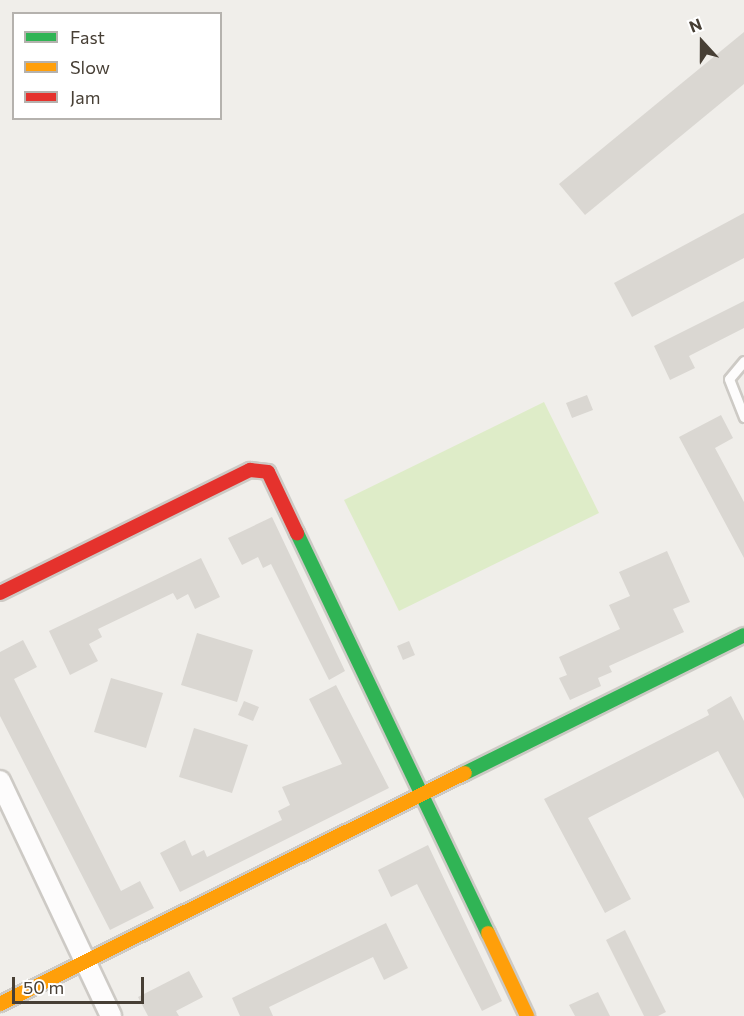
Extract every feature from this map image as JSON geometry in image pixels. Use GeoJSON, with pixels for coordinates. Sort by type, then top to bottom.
{"type":"FeatureCollection","features":[{"type":"Feature","properties":{"kind":"street"},"geometry":{"type":"LineString","coordinates":[[0,593],[226,480],[250,470],[268,472],[527,1016]]}},
{"type":"Feature","properties":{"kind":"street"},"geometry":{"type":"LineString","coordinates":[[0,1004],[744,635]]}},
{"type":"Feature","properties":{"kind":"street"},"geometry":{"type":"LineString","coordinates":[[0,781],[111,1016]]}},
{"type":"Feature","properties":{"kind":"lane"},"geometry":{"type":"LineString","coordinates":[[744,361],[729,379],[744,417]]}},
{"type":"Feature","properties":{"kind":"green space"},"geometry":{"type":"Polygon","coordinates":[[[544,402],[599,513],[399,611],[344,500],[544,402]]]}},
{"type":"Feature","properties":{"kind":"building"},"geometry":{"type":"Polygon","coordinates":[[[744,32],[744,84],[585,215],[559,184],[744,32]]]}},
{"type":"Feature","properties":{"kind":"building"},"geometry":{"type":"Polygon","coordinates":[[[744,213],[744,258],[632,317],[614,283],[744,213]]]}},
{"type":"Feature","properties":{"kind":"building"},"geometry":{"type":"Polygon","coordinates":[[[744,301],[744,328],[689,356],[695,368],[670,380],[654,346],[744,301]]]}},
{"type":"Feature","properties":{"kind":"building"},"geometry":{"type":"Polygon","coordinates":[[[587,395],[593,410],[572,418],[566,403],[587,395]]]}},
{"type":"Feature","properties":{"kind":"building"},"geometry":{"type":"Polygon","coordinates":[[[721,415],[733,438],[715,448],[744,502],[744,558],[679,437],[721,415]]]}},
{"type":"Feature","properties":{"kind":"building"},"geometry":{"type":"Polygon","coordinates":[[[272,517],[345,671],[329,680],[271,564],[263,568],[258,557],[242,565],[228,538],[272,517]]]}},
{"type":"Feature","properties":{"kind":"building"},"geometry":{"type":"Polygon","coordinates":[[[667,551],[690,602],[673,609],[684,632],[609,666],[612,672],[598,678],[601,686],[570,700],[559,678],[567,675],[559,657],[620,629],[609,605],[630,596],[619,572],[667,551]]]}},
{"type":"Feature","properties":{"kind":"building"},"geometry":{"type":"Polygon","coordinates":[[[201,558],[220,597],[195,609],[188,594],[177,600],[173,593],[98,629],[102,637],[89,644],[98,661],[70,675],[49,631],[201,558]]]}},
{"type":"Feature","properties":{"kind":"building"},"geometry":{"type":"Polygon","coordinates":[[[197,633],[253,650],[237,702],[181,685],[197,633]]]}},
{"type":"Feature","properties":{"kind":"building"},"geometry":{"type":"Polygon","coordinates":[[[23,640],[37,667],[14,679],[121,891],[140,881],[154,908],[110,930],[0,716],[0,652],[23,640]]]}},
{"type":"Feature","properties":{"kind":"building"},"geometry":{"type":"Polygon","coordinates":[[[409,641],[415,655],[403,660],[397,646],[409,641]]]}},
{"type":"Feature","properties":{"kind":"building"},"geometry":{"type":"Polygon","coordinates":[[[111,678],[163,693],[146,748],[94,732],[111,678]]]}},
{"type":"Feature","properties":{"kind":"building"},"geometry":{"type":"Polygon","coordinates":[[[336,685],[389,788],[180,892],[160,853],[185,840],[192,856],[204,850],[207,857],[282,820],[278,811],[290,805],[282,787],[342,764],[309,699],[336,685]]]}},
{"type":"Feature","properties":{"kind":"building"},"geometry":{"type":"Polygon","coordinates":[[[731,696],[744,721],[744,799],[718,751],[588,818],[631,899],[605,913],[544,799],[709,715],[707,710],[731,696]]]}},
{"type":"Feature","properties":{"kind":"building"},"geometry":{"type":"Polygon","coordinates":[[[244,701],[259,707],[253,721],[238,715],[244,701]]]}},
{"type":"Feature","properties":{"kind":"building"},"geometry":{"type":"Polygon","coordinates":[[[194,728],[248,745],[232,793],[179,777],[194,728]]]}},
{"type":"Feature","properties":{"kind":"building"},"geometry":{"type":"Polygon","coordinates":[[[428,845],[502,1001],[482,1011],[417,884],[391,897],[378,870],[428,845]]]}},
{"type":"Feature","properties":{"kind":"building"},"geometry":{"type":"Polygon","coordinates":[[[386,923],[408,968],[384,980],[373,957],[269,1007],[273,1016],[240,1016],[232,998],[386,923]]]}},
{"type":"Feature","properties":{"kind":"building"},"geometry":{"type":"Polygon","coordinates":[[[625,930],[666,1012],[658,1016],[644,1016],[606,940],[625,930]]]}},
{"type":"Feature","properties":{"kind":"building"},"geometry":{"type":"Polygon","coordinates":[[[189,971],[203,997],[176,1011],[179,1016],[148,1016],[138,997],[189,971]]]}},
{"type":"Feature","properties":{"kind":"building"},"geometry":{"type":"Polygon","coordinates":[[[598,992],[610,1016],[575,1016],[569,1005],[598,992]]]}},
{"type":"Feature","properties":{"kind":"traffic: fast"},"geometry":{"type":"LineString","coordinates":[[297,533],[488,933]]}},
{"type":"Feature","properties":{"kind":"traffic: fast"},"geometry":{"type":"LineString","coordinates":[[465,773],[744,635]]}},
{"type":"Feature","properties":{"kind":"traffic: slow"},"geometry":{"type":"LineString","coordinates":[[0,1004],[465,773]]}},
{"type":"Feature","properties":{"kind":"traffic: slow"},"geometry":{"type":"LineString","coordinates":[[488,933],[527,1016]]}},
{"type":"Feature","properties":{"kind":"traffic: jam"},"geometry":{"type":"LineString","coordinates":[[0,593],[250,470],[268,472],[297,533]]}}]}
